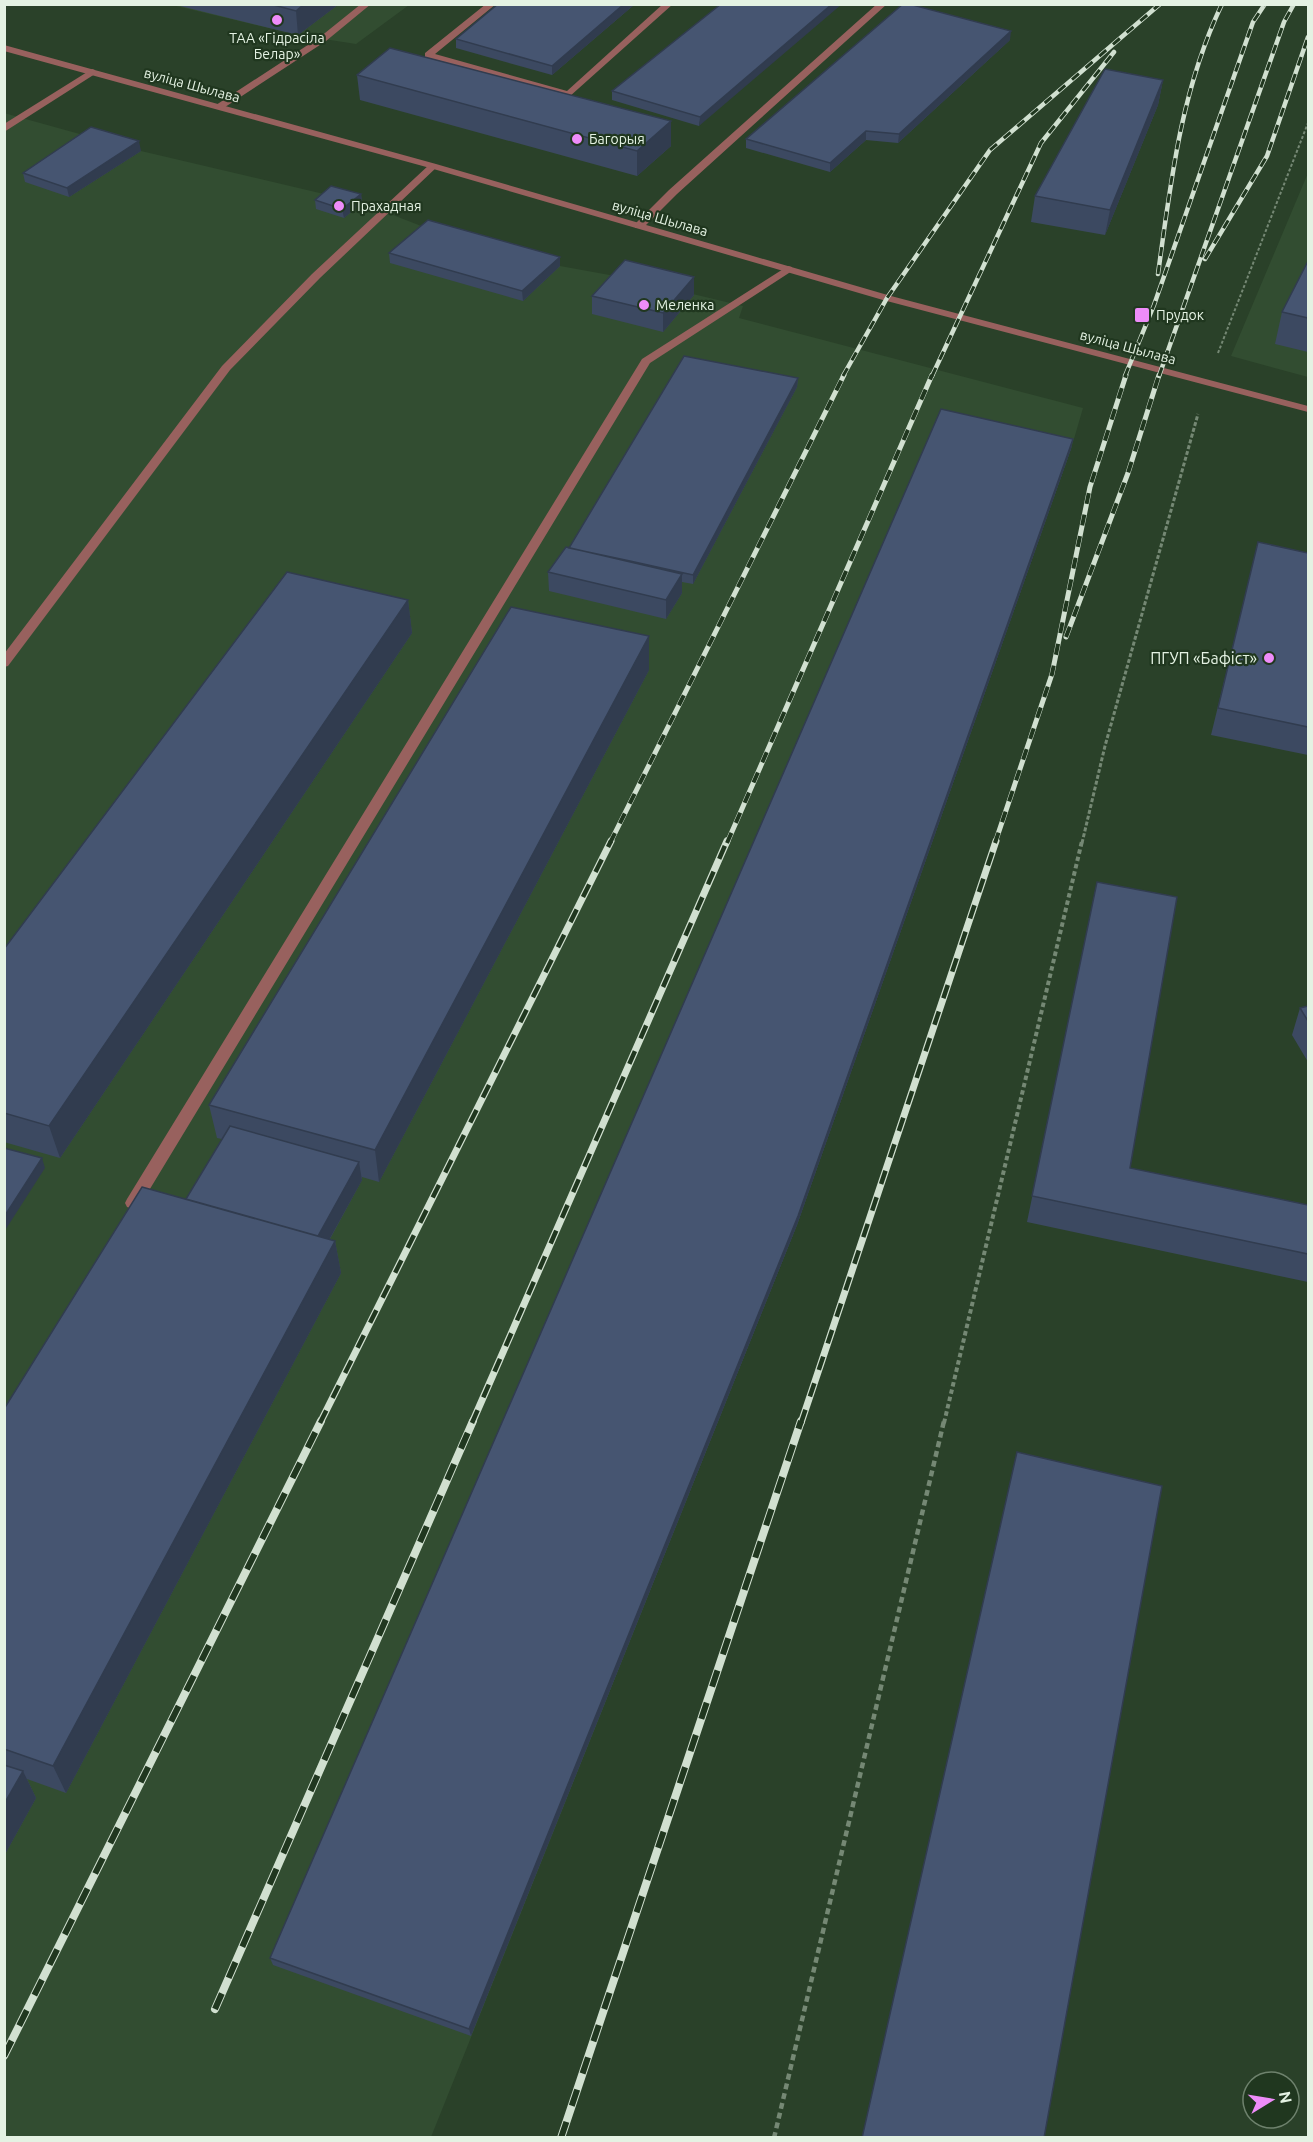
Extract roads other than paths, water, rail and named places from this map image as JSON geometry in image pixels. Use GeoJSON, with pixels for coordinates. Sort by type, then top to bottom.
{"type":"FeatureCollection","features":[{"type":"Feature","properties":{"kind":"street"},"geometry":{"type":"LineString","coordinates":[[219,107],[322,39],[367,4]]}},
{"type":"Feature","properties":{"kind":"street"},"geometry":{"type":"LineString","coordinates":[[492,4],[428,55],[569,94],[669,4]]}},
{"type":"Feature","properties":{"kind":"street"},"geometry":{"type":"LineString","coordinates":[[639,226],[673,192],[883,4]]}},
{"type":"Feature","properties":{"kind":"street","name":"вуліца Шылава"},"geometry":{"type":"LineString","coordinates":[[4,48],[433,166],[886,298],[1308,410]]}},
{"type":"Feature","properties":{"kind":"street"},"geometry":{"type":"LineString","coordinates":[[4,129],[92,72]]}},
{"type":"Feature","properties":{"kind":"street"},"geometry":{"type":"LineString","coordinates":[[4,663],[226,368],[316,276],[433,166]]}},
{"type":"Feature","properties":{"kind":"street"},"geometry":{"type":"LineString","coordinates":[[123,1219],[646,361],[788,270]]}},
{"type":"Feature","properties":{"kind":"railway"},"geometry":{"type":"LineString","coordinates":[[843,376],[887,298],[990,150],[1160,4]]}},
{"type":"Feature","properties":{"kind":"railway"},"geometry":{"type":"LineString","coordinates":[[1158,274],[1173,170],[1187,102],[1208,36],[1222,4]]}},
{"type":"Feature","properties":{"kind":"railway"},"geometry":{"type":"LineString","coordinates":[[1125,376],[1154,305],[1253,22],[1265,4]]}},
{"type":"Feature","properties":{"kind":"railway"},"geometry":{"type":"LineString","coordinates":[[1159,376],[1284,22],[1294,4]]}},
{"type":"Feature","properties":{"kind":"railway"},"geometry":{"type":"LineString","coordinates":[[1205,259],[1267,156],[1308,37]]}},
{"type":"Feature","properties":{"kind":"railway"},"geometry":{"type":"LineString","coordinates":[[932,376],[1041,143],[1114,52]]}},
{"type":"Feature","properties":{"kind":"railway"},"geometry":{"type":"LineString","coordinates":[[321,1421],[844,375]]}},
{"type":"Feature","properties":{"kind":"railway"},"geometry":{"type":"LineString","coordinates":[[727,843],[932,375]]}},
{"type":"Feature","properties":{"kind":"railway"},"geometry":{"type":"LineString","coordinates":[[995,843],[1052,674],[1090,487],[1126,375]]}},
{"type":"Feature","properties":{"kind":"railway"},"geometry":{"type":"LineString","coordinates":[[1066,637],[1128,473],[1159,375]]}},
{"type":"Feature","properties":{"kind":"railway"},"geometry":{"type":"LineString","coordinates":[[472,1423],[727,841]]}},
{"type":"Feature","properties":{"kind":"railway"},"geometry":{"type":"LineString","coordinates":[[801,1423],[996,841]]}},
{"type":"Feature","properties":{"kind":"railway"},"geometry":{"type":"LineString","coordinates":[[4,2056],[321,1421]]}},
{"type":"Feature","properties":{"kind":"railway"},"geometry":{"type":"LineString","coordinates":[[215,2009],[473,1421]]}},
{"type":"Feature","properties":{"kind":"railway"},"geometry":{"type":"LineString","coordinates":[[561,2138],[801,1421]]}},
{"type":"Feature","properties":{"kind":"place","name":"ТАА «Гідрасіла Белар»"},"geometry":{"type":"Point","coordinates":[277,20]}},
{"type":"Feature","properties":{"kind":"place","name":"Багорыя"},"geometry":{"type":"Point","coordinates":[577,139]}},
{"type":"Feature","properties":{"kind":"place","name":"Прахадная"},"geometry":{"type":"Point","coordinates":[339,206]}},
{"type":"Feature","properties":{"kind":"place","name":"Меленка"},"geometry":{"type":"Point","coordinates":[644,305]}},
{"type":"Feature","properties":{"kind":"place","name":"Прудок"},"geometry":{"type":"Point","coordinates":[1142,315]}},
{"type":"Feature","properties":{"kind":"place","name":"ПГУП «Бафіст»"},"geometry":{"type":"Point","coordinates":[1269,658]}}]}
